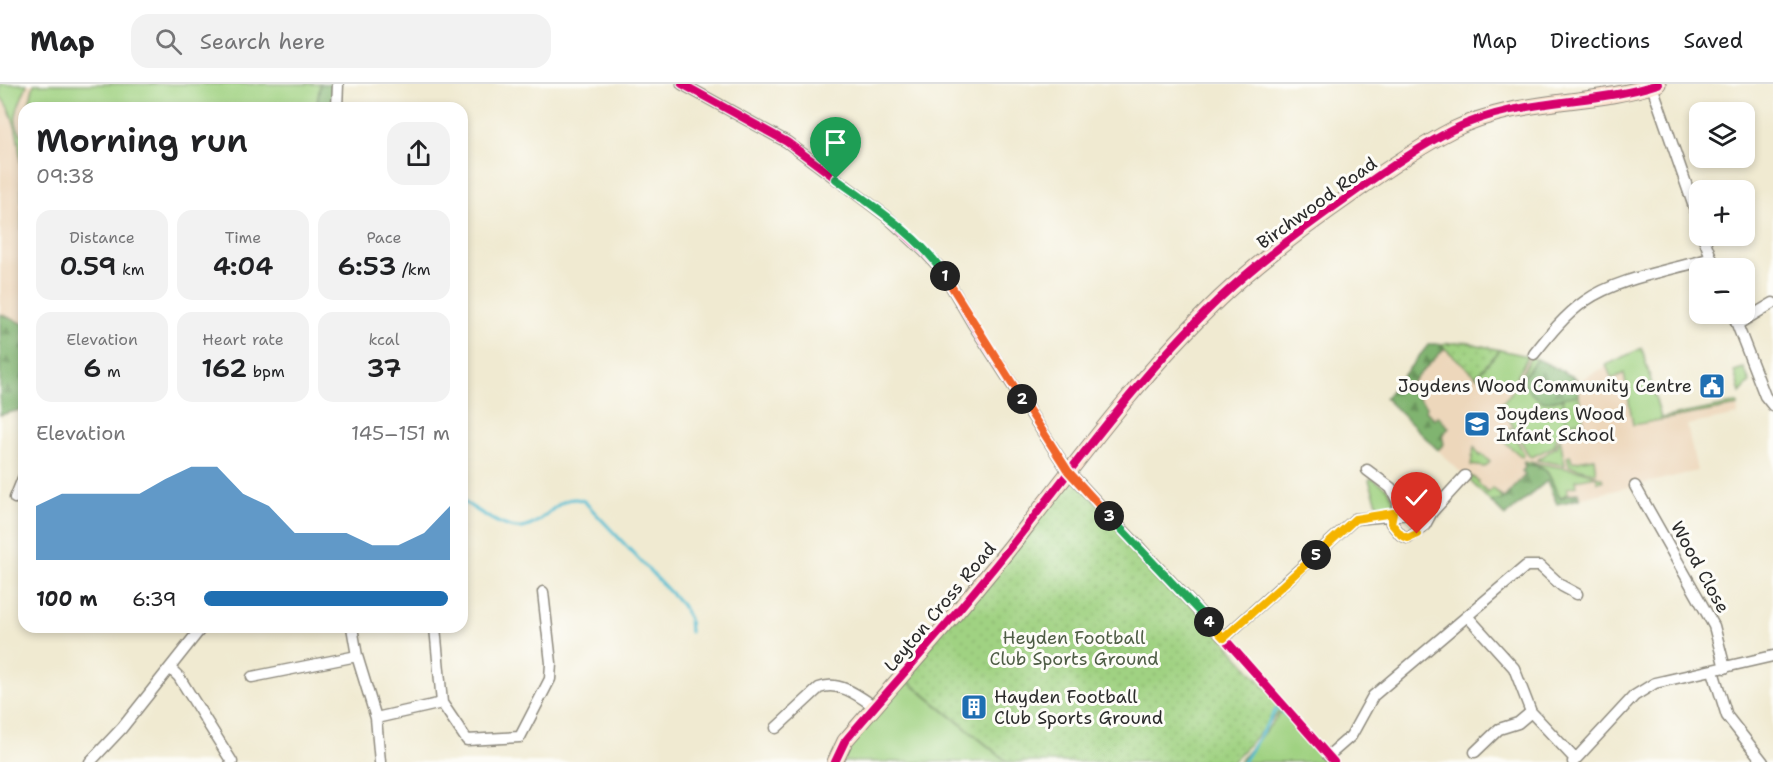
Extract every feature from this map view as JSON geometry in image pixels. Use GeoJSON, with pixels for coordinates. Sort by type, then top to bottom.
{"type":"FeatureCollection","features":[{"type":"Feature","properties":{"kind":"street"},"geometry":{"type":"LineString","coordinates":[[337,102],[338,84]]}},
{"type":"Feature","properties":{"kind":"street"},"geometry":{"type":"LineString","coordinates":[[682,84],[787,142],[886,216],[925,252],[941,269],[973,324],[1068,471],[1224,638],[1355,519],[1393,513],[1432,512]]}},
{"type":"Feature","properties":{"kind":"street"},"geometry":{"type":"LineString","coordinates":[[1655,85],[1689,190]]}},
{"type":"Feature","properties":{"kind":"street","name":"Birchwood Road"},"geometry":{"type":"LineString","coordinates":[[1068,471],[1135,390],[1220,298],[1271,254],[1376,177],[1453,129],[1492,114],[1527,105],[1655,85]]}},
{"type":"Feature","properties":{"kind":"street"},"geometry":{"type":"LineString","coordinates":[[1534,354],[1538,341],[1585,301],[1606,289],[1689,269]]}},
{"type":"Feature","properties":{"kind":"street"},"geometry":{"type":"LineString","coordinates":[[1755,311],[1773,303]]}},
{"type":"Feature","properties":{"kind":"street"},"geometry":{"type":"LineString","coordinates":[[1738,324],[1765,396],[1773,406]]}},
{"type":"Feature","properties":{"kind":"street"},"geometry":{"type":"LineString","coordinates":[[1366,470],[1391,488],[1399,504],[1393,513],[1391,523],[1401,535],[1408,538],[1425,525],[1432,512],[1465,476]]}},
{"type":"Feature","properties":{"kind":"street","name":"Leyton Cross Road"},"geometry":{"type":"LineString","coordinates":[[835,762],[845,741],[1027,527],[1068,471]]}},
{"type":"Feature","properties":{"kind":"street","name":"Wood Close"},"geometry":{"type":"LineString","coordinates":[[1635,486],[1714,626],[1725,668]]}},
{"type":"Feature","properties":{"kind":"street"},"geometry":{"type":"LineString","coordinates":[[15,498],[18,491]]}},
{"type":"Feature","properties":{"kind":"street"},"geometry":{"type":"LineString","coordinates":[[1329,756],[1351,736],[1373,696],[1468,617],[1520,570],[1530,564],[1546,569],[1562,586],[1576,594]]}},
{"type":"Feature","properties":{"kind":"street"},"geometry":{"type":"LineString","coordinates":[[436,633],[442,704],[467,740],[520,737],[550,679],[551,663],[543,592]]}},
{"type":"Feature","properties":{"kind":"street"},"geometry":{"type":"LineString","coordinates":[[1468,617],[1514,668],[1531,712],[1574,760],[1634,696],[1654,683],[1773,656]]}},
{"type":"Feature","properties":{"kind":"street"},"geometry":{"type":"LineString","coordinates":[[90,762],[122,728],[197,633]]}},
{"type":"Feature","properties":{"kind":"street"},"geometry":{"type":"LineString","coordinates":[[353,633],[357,656],[376,718],[380,762]]}},
{"type":"Feature","properties":{"kind":"street"},"geometry":{"type":"LineString","coordinates":[[252,677],[357,656]]}},
{"type":"Feature","properties":{"kind":"street"},"geometry":{"type":"LineString","coordinates":[[170,668],[180,677],[232,762]]}},
{"type":"Feature","properties":{"kind":"street"},"geometry":{"type":"LineString","coordinates":[[1713,671],[1727,716],[1763,762]]}},
{"type":"Feature","properties":{"kind":"street"},"geometry":{"type":"LineString","coordinates":[[776,728],[819,688],[828,685],[841,687],[875,707]]}},
{"type":"Feature","properties":{"kind":"street"},"geometry":{"type":"LineString","coordinates":[[376,718],[442,704]]}},
{"type":"Feature","properties":{"kind":"street"},"geometry":{"type":"LineString","coordinates":[[1475,752],[1499,729],[1518,723],[1531,712]]}},
{"type":"Feature","properties":{"kind":"shaded area"},"geometry":{"type":"Polygon","coordinates":[[[0,84],[333,84],[332,102],[18,102],[18,390],[0,386],[0,84]]]}},
{"type":"Feature","properties":{"kind":"shaded area"},"geometry":{"type":"Polygon","coordinates":[[[1465,342],[1537,359],[1580,380],[1642,348],[1661,418],[1737,403],[1738,415],[1687,425],[1697,471],[1557,504],[1547,481],[1505,516],[1385,398],[1429,344],[1465,342]]]}},
{"type":"Feature","properties":{"kind":"green space"},"geometry":{"type":"Polygon","coordinates":[[[0,84],[27,84],[20,102],[18,102],[16,124],[18,141],[8,109],[0,96],[0,84]]]}},
{"type":"Feature","properties":{"kind":"green space"},"geometry":{"type":"Polygon","coordinates":[[[34,84],[320,84],[317,102],[30,102],[34,84]]]}},
{"type":"Feature","properties":{"kind":"green space"},"geometry":{"type":"Polygon","coordinates":[[[320,84],[335,84],[334,102],[318,102],[320,84]]]}},
{"type":"Feature","properties":{"kind":"green space"},"geometry":{"type":"Polygon","coordinates":[[[0,314],[18,322],[18,410],[0,415],[0,314]]]}},
{"type":"Feature","properties":{"kind":"green space"},"geometry":{"type":"Polygon","coordinates":[[[1465,342],[1500,350],[1476,376],[1440,344],[1465,342]]]}},
{"type":"Feature","properties":{"kind":"green space"},"geometry":{"type":"Polygon","coordinates":[[[1429,344],[1440,344],[1445,348],[1407,387],[1427,407],[1426,411],[1434,419],[1438,416],[1449,428],[1442,435],[1444,444],[1438,450],[1385,398],[1429,344]]]}},
{"type":"Feature","properties":{"kind":"green space"},"geometry":{"type":"Polygon","coordinates":[[[1642,348],[1661,418],[1737,403],[1737,406],[1633,425],[1624,373],[1612,379],[1606,365],[1642,348]]]}},
{"type":"Feature","properties":{"kind":"green space"},"geometry":{"type":"Polygon","coordinates":[[[1500,350],[1528,356],[1512,385],[1476,377],[1500,350]]]}},
{"type":"Feature","properties":{"kind":"green space"},"geometry":{"type":"Polygon","coordinates":[[[1531,357],[1537,359],[1522,378],[1553,401],[1562,398],[1567,423],[1583,420],[1585,429],[1558,434],[1554,446],[1532,457],[1529,456],[1501,404],[1511,393],[1531,357]]]}},
{"type":"Feature","properties":{"kind":"green space"},"geometry":{"type":"Polygon","coordinates":[[[1537,359],[1576,378],[1579,395],[1544,402],[1534,395],[1522,379],[1537,359]]]}},
{"type":"Feature","properties":{"kind":"green space"},"geometry":{"type":"Polygon","coordinates":[[[1744,368],[1750,382],[1740,393],[1734,371],[1744,368]]]}},
{"type":"Feature","properties":{"kind":"green space"},"geometry":{"type":"Polygon","coordinates":[[[1579,395],[1583,420],[1567,423],[1562,398],[1579,395]]]}},
{"type":"Feature","properties":{"kind":"green space"},"geometry":{"type":"Polygon","coordinates":[[[1511,428],[1524,454],[1522,457],[1502,440],[1505,431],[1511,428]]]}},
{"type":"Feature","properties":{"kind":"green space"},"geometry":{"type":"Polygon","coordinates":[[[1560,438],[1565,465],[1537,460],[1556,447],[1560,438]]]}},
{"type":"Feature","properties":{"kind":"green space"},"geometry":{"type":"Polygon","coordinates":[[[1474,447],[1480,456],[1482,454],[1490,462],[1485,467],[1471,465],[1474,447]]]}},
{"type":"Feature","properties":{"kind":"green space"},"geometry":{"type":"Polygon","coordinates":[[[1570,455],[1572,462],[1594,458],[1596,473],[1569,466],[1567,456],[1570,455]]]}},
{"type":"Feature","properties":{"kind":"green space"},"geometry":{"type":"Polygon","coordinates":[[[1524,461],[1582,471],[1602,478],[1603,481],[1598,482],[1596,476],[1576,480],[1577,486],[1567,488],[1568,493],[1560,498],[1545,469],[1534,464],[1526,465],[1524,461]]]}},
{"type":"Feature","properties":{"kind":"green space"},"geometry":{"type":"Polygon","coordinates":[[[1524,464],[1545,470],[1560,498],[1578,492],[1580,499],[1557,504],[1547,481],[1505,516],[1490,501],[1502,500],[1525,475],[1522,471],[1525,468],[1524,464]]]}},
{"type":"Feature","properties":{"kind":"green space","name":"Heyden Football Club Sports Ground"},"geometry":{"type":"Polygon","coordinates":[[[1068,472],[1223,639],[1283,708],[1232,762],[1008,762],[902,676],[1068,472]]]}},
{"type":"Feature","properties":{"kind":"green space"},"geometry":{"type":"Polygon","coordinates":[[[1469,475],[1479,481],[1478,483],[1488,493],[1493,488],[1503,498],[1502,500],[1490,501],[1467,478],[1469,475]]]}},
{"type":"Feature","properties":{"kind":"green space"},"geometry":{"type":"Polygon","coordinates":[[[1372,478],[1388,489],[1395,502],[1391,509],[1380,512],[1369,480],[1372,478]]]}},
{"type":"Feature","properties":{"kind":"green space"},"geometry":{"type":"Polygon","coordinates":[[[902,677],[1007,762],[836,762],[902,677]]]}},
{"type":"Feature","properties":{"kind":"green space"},"geometry":{"type":"Polygon","coordinates":[[[1284,709],[1334,762],[1239,762],[1284,709]]]}},
{"type":"Feature","properties":{"kind":"waterway"},"geometry":{"type":"LineString","coordinates":[[468,505],[499,523],[522,528],[530,526],[567,500],[584,501],[682,605],[689,619],[690,632]]}},
{"type":"Feature","properties":{"kind":"waterway"},"geometry":{"type":"LineString","coordinates":[[1243,762],[1278,707],[1324,754]]}},
{"type":"Feature","properties":{"kind":"cycle path"},"geometry":{"type":"LineString","coordinates":[[682,84],[787,142],[886,216],[925,252],[941,269],[973,324],[1068,471],[1224,638],[1334,762]]}},
{"type":"Feature","properties":{"kind":"cycle path"},"geometry":{"type":"LineString","coordinates":[[835,762],[845,741],[983,581],[1143,380],[1220,298],[1267,257],[1388,168],[1452,130],[1477,119],[1503,112],[1607,96],[1658,84]]}},
{"type":"Feature","properties":{"kind":"place","name":"Joydens Wood Community Centre"},"geometry":{"type":"Point","coordinates":[1712,386]}},
{"type":"Feature","properties":{"kind":"place","name":"Joydens Wood Infant School"},"geometry":{"type":"Point","coordinates":[1477,424]}},
{"type":"Feature","properties":{"kind":"place","name":"Hayden Football Club Sports Ground"},"geometry":{"type":"Point","coordinates":[974,707]}},
{"type":"Feature","properties":{"kind":"route"},"geometry":{"type":"LineString","coordinates":[[836,179],[886,216],[941,269],[973,324],[1068,471],[1224,638],[1355,519],[1393,513],[1391,523],[1401,535],[1408,538],[1417,534]]}}]}
